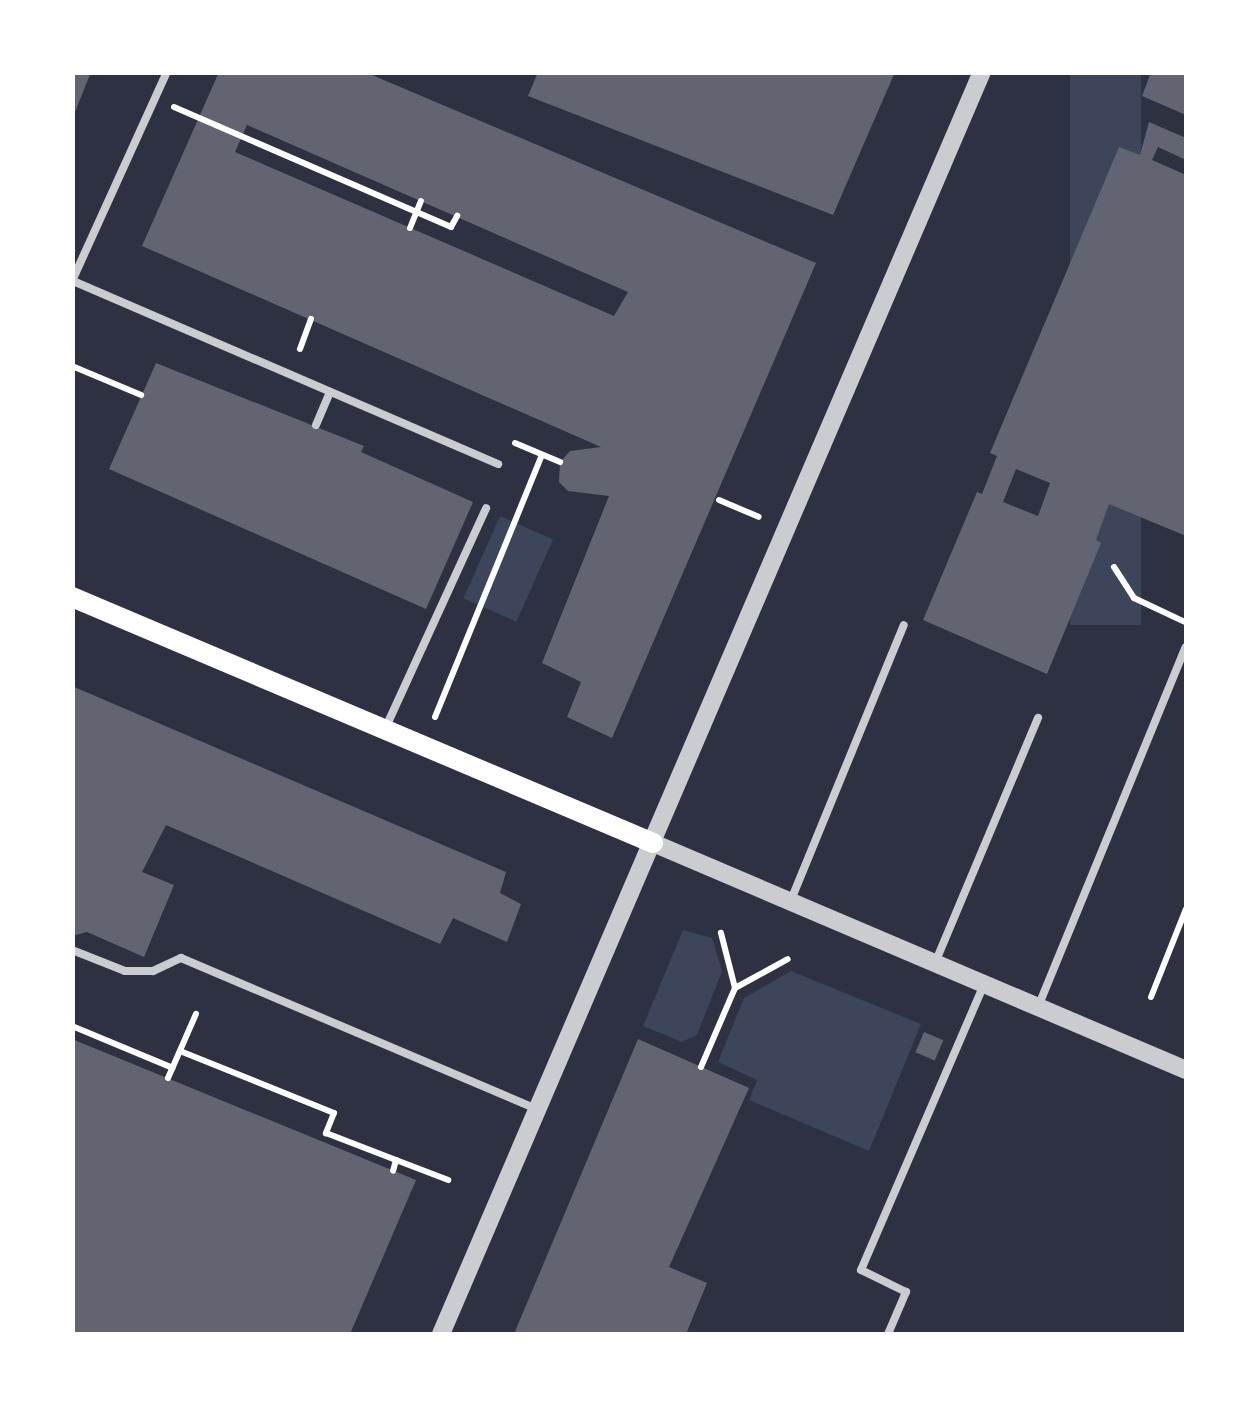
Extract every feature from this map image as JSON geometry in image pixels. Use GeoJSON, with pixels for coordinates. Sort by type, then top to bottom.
{"type":"FeatureCollection","features":[{"type":"Feature","properties":{"kind":"main road"},"geometry":{"type":"LineString","coordinates":[[72,598],[653,843]]}},
{"type":"Feature","properties":{"kind":"street"},"geometry":{"type":"LineString","coordinates":[[441,1334],[982,72]]}},
{"type":"Feature","properties":{"kind":"street"},"geometry":{"type":"LineString","coordinates":[[653,843],[1186,1070]]}},
{"type":"Feature","properties":{"kind":"lane"},"geometry":{"type":"LineString","coordinates":[[167,72],[72,281],[498,464]]}},
{"type":"Feature","properties":{"kind":"lane"},"geometry":{"type":"LineString","coordinates":[[316,425],[330,392]]}},
{"type":"Feature","properties":{"kind":"lane"},"geometry":{"type":"LineString","coordinates":[[385,728],[486,508]]}},
{"type":"Feature","properties":{"kind":"lane"},"geometry":{"type":"LineString","coordinates":[[791,900],[904,625]]}},
{"type":"Feature","properties":{"kind":"lane"},"geometry":{"type":"LineString","coordinates":[[1038,1007],[1186,647]]}},
{"type":"Feature","properties":{"kind":"lane"},"geometry":{"type":"LineString","coordinates":[[934,964],[1038,718]]}},
{"type":"Feature","properties":{"kind":"lane"},"geometry":{"type":"LineString","coordinates":[[72,950],[126,971],[153,971],[181,958],[536,1109]]}},
{"type":"Feature","properties":{"kind":"lane"},"geometry":{"type":"LineString","coordinates":[[888,1334],[906,1292],[861,1270],[984,984]]}},
{"type":"Feature","properties":{"kind":"path"},"geometry":{"type":"LineString","coordinates":[[155,99],[451,227],[457,216]]}},
{"type":"Feature","properties":{"kind":"path"},"geometry":{"type":"LineString","coordinates":[[410,228],[420,201]]}},
{"type":"Feature","properties":{"kind":"path"},"geometry":{"type":"LineString","coordinates":[[300,349],[312,319]]}},
{"type":"Feature","properties":{"kind":"path"},"geometry":{"type":"LineString","coordinates":[[72,366],[141,396]]}},
{"type":"Feature","properties":{"kind":"path"},"geometry":{"type":"LineString","coordinates":[[423,746],[542,455]]}},
{"type":"Feature","properties":{"kind":"path"},"geometry":{"type":"LineString","coordinates":[[1114,567],[1134,598],[1186,622]]}},
{"type":"Feature","properties":{"kind":"path"},"geometry":{"type":"LineString","coordinates":[[1150,997],[1186,909]]}},
{"type":"Feature","properties":{"kind":"path"},"geometry":{"type":"LineString","coordinates":[[701,1067],[735,988],[721,933]]}},
{"type":"Feature","properties":{"kind":"path"},"geometry":{"type":"LineString","coordinates":[[735,988],[788,959]]}},
{"type":"Feature","properties":{"kind":"path"},"geometry":{"type":"LineString","coordinates":[[168,1078],[196,1014]]}},
{"type":"Feature","properties":{"kind":"path"},"geometry":{"type":"LineString","coordinates":[[72,1026],[173,1068]]}},
{"type":"Feature","properties":{"kind":"path"},"geometry":{"type":"LineString","coordinates":[[180,1051],[334,1113],[326,1134],[448,1180]]}},
{"type":"Feature","properties":{"kind":"path"},"geometry":{"type":"LineString","coordinates":[[291,1095],[295,1086]]}},
{"type":"Feature","properties":{"kind":"path"},"geometry":{"type":"LineString","coordinates":[[393,1171],[396,1160]]}},
{"type":"Feature","properties":{"kind":"shaded area"},"geometry":{"type":"Polygon","coordinates":[[[1070,73],[1141,73],[1141,625],[1070,625],[1070,73]]]}},
{"type":"Feature","properties":{"kind":"shaded area"},"geometry":{"type":"Polygon","coordinates":[[[500,516],[553,540],[516,622],[463,598],[500,516]]]}},
{"type":"Feature","properties":{"kind":"shaded area"},"geometry":{"type":"Polygon","coordinates":[[[683,930],[712,938],[722,971],[697,1035],[682,1042],[643,1026],[683,930]]]}},
{"type":"Feature","properties":{"kind":"shaded area"},"geometry":{"type":"Polygon","coordinates":[[[791,971],[921,1024],[869,1151],[749,1100],[757,1080],[718,1062],[744,998],[791,971]]]}},
{"type":"Feature","properties":{"kind":"building"},"geometry":{"type":"Polygon","coordinates":[[[72,72],[91,72],[73,117],[72,117],[72,72]]]}},
{"type":"Feature","properties":{"kind":"building"},"geometry":{"type":"Polygon","coordinates":[[[219,72],[365,72],[816,263],[612,738],[567,717],[581,682],[542,663],[609,496],[568,491],[559,482],[560,462],[570,451],[601,447],[142,246],[219,72]],[[247,125],[235,152],[614,316],[628,292],[247,125]]]}},
{"type":"Feature","properties":{"kind":"building"},"geometry":{"type":"Polygon","coordinates":[[[538,72],[895,72],[833,215],[528,96],[538,72]]]}},
{"type":"Feature","properties":{"kind":"building"},"geometry":{"type":"Polygon","coordinates":[[[1151,72],[1186,72],[1186,115],[1142,96],[1151,72]]]}},
{"type":"Feature","properties":{"kind":"building"},"geometry":{"type":"Polygon","coordinates":[[[1149,122],[1186,138],[1186,160],[1158,147],[1152,160],[1186,175],[1186,536],[1109,504],[1096,540],[1101,543],[1047,674],[923,620],[977,492],[982,494],[997,456],[990,453],[1119,147],[1140,155],[1149,122]],[[1016,469],[1003,502],[1038,516],[1050,483],[1016,469]]]}},
{"type":"Feature","properties":{"kind":"building"},"geometry":{"type":"Polygon","coordinates":[[[156,363],[364,446],[361,452],[473,502],[426,609],[109,469],[156,363]]]}},
{"type":"Feature","properties":{"kind":"building"},"geometry":{"type":"Polygon","coordinates":[[[72,686],[506,872],[500,893],[521,904],[507,942],[453,918],[440,944],[166,825],[142,872],[174,885],[144,957],[87,932],[72,936],[72,686]]]}},
{"type":"Feature","properties":{"kind":"building"},"geometry":{"type":"Polygon","coordinates":[[[924,1032],[943,1040],[935,1060],[915,1052],[924,1032]]]}},
{"type":"Feature","properties":{"kind":"building"},"geometry":{"type":"Polygon","coordinates":[[[72,1039],[416,1180],[350,1334],[72,1334],[72,1039]]]}},
{"type":"Feature","properties":{"kind":"building"},"geometry":{"type":"Polygon","coordinates":[[[638,1039],[749,1088],[669,1267],[707,1283],[686,1334],[514,1334],[638,1039]]]}}]}
